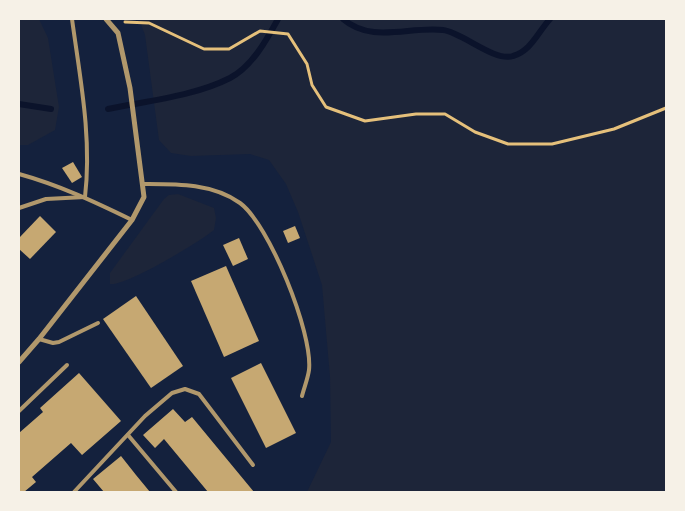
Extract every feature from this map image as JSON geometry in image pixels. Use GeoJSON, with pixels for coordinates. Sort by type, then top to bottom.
{"type":"FeatureCollection","features":[{"type":"Feature","properties":{"kind":"street"},"geometry":{"type":"LineString","coordinates":[[19,362],[132,220],[144,197],[136,117],[130,88],[118,33],[106,19]]}},
{"type":"Feature","properties":{"kind":"lane"},"geometry":{"type":"LineString","coordinates":[[72,19],[88,133],[88,171],[85,197]]}},
{"type":"Feature","properties":{"kind":"lane"},"geometry":{"type":"LineString","coordinates":[[19,174],[48,182],[85,197],[132,220]]}},
{"type":"Feature","properties":{"kind":"lane"},"geometry":{"type":"LineString","coordinates":[[143,184],[182,184],[208,189],[238,202],[254,216],[277,261],[302,327],[309,370],[302,396]]}},
{"type":"Feature","properties":{"kind":"lane"},"geometry":{"type":"LineString","coordinates":[[19,208],[46,199],[85,197]]}},
{"type":"Feature","properties":{"kind":"lane"},"geometry":{"type":"LineString","coordinates":[[39,339],[53,343],[59,342],[98,323]]}},
{"type":"Feature","properties":{"kind":"lane"},"geometry":{"type":"LineString","coordinates":[[19,411],[67,365]]}},
{"type":"Feature","properties":{"kind":"lane"},"geometry":{"type":"LineString","coordinates":[[74,492],[145,416],[172,393],[185,389],[199,394],[253,465]]}},
{"type":"Feature","properties":{"kind":"lane"},"geometry":{"type":"LineString","coordinates":[[128,435],[176,492]]}},
{"type":"Feature","properties":{"kind":"path"},"geometry":{"type":"LineString","coordinates":[[112,26],[119,22],[149,22],[204,49],[229,49],[260,31],[288,34],[308,64],[312,85],[326,107],[365,121],[416,114],[445,114],[475,132],[508,144],[552,144],[614,129],[666,108]]}},
{"type":"Feature","properties":{"kind":"shaded area"},"geometry":{"type":"Polygon","coordinates":[[[19,19],[39,19],[48,38],[59,107],[55,130],[28,145],[19,145],[19,19]]]}},
{"type":"Feature","properties":{"kind":"shaded area"},"geometry":{"type":"Polygon","coordinates":[[[139,19],[666,19],[666,492],[307,492],[331,442],[330,377],[322,285],[298,212],[286,184],[269,160],[250,154],[191,156],[171,153],[159,140],[145,35],[139,19]]]}},
{"type":"Feature","properties":{"kind":"shaded area"},"geometry":{"type":"Polygon","coordinates":[[[178,194],[214,208],[216,218],[214,230],[194,244],[146,271],[119,283],[110,284],[110,273],[164,199],[169,195],[178,194]]]}},
{"type":"Feature","properties":{"kind":"building"},"geometry":{"type":"Polygon","coordinates":[[[73,162],[82,177],[72,183],[62,168],[73,162]]]}},
{"type":"Feature","properties":{"kind":"building"},"geometry":{"type":"Polygon","coordinates":[[[40,216],[56,232],[30,259],[19,249],[19,238],[40,216]]]}},
{"type":"Feature","properties":{"kind":"building"},"geometry":{"type":"Polygon","coordinates":[[[295,226],[300,238],[288,243],[283,231],[295,226]]]}},
{"type":"Feature","properties":{"kind":"building"},"geometry":{"type":"Polygon","coordinates":[[[239,238],[248,259],[233,266],[223,245],[239,238]]]}},
{"type":"Feature","properties":{"kind":"building"},"geometry":{"type":"Polygon","coordinates":[[[226,266],[259,341],[224,357],[191,281],[226,266]]]}},
{"type":"Feature","properties":{"kind":"building"},"geometry":{"type":"Polygon","coordinates":[[[136,296],[183,366],[151,388],[103,319],[136,296]]]}},
{"type":"Feature","properties":{"kind":"building"},"geometry":{"type":"Polygon","coordinates":[[[261,363],[296,433],[266,448],[231,378],[261,363]]]}},
{"type":"Feature","properties":{"kind":"building"},"geometry":{"type":"Polygon","coordinates":[[[79,373],[121,421],[82,455],[71,443],[32,477],[36,482],[24,492],[19,492],[19,433],[43,412],[40,408],[79,373]]]}},
{"type":"Feature","properties":{"kind":"building"},"geometry":{"type":"Polygon","coordinates":[[[173,409],[185,422],[192,417],[254,492],[208,492],[164,439],[155,448],[143,435],[173,409]]]}},
{"type":"Feature","properties":{"kind":"building"},"geometry":{"type":"Polygon","coordinates":[[[121,456],[150,492],[104,492],[93,479],[121,456]]]}},
{"type":"Feature","properties":{"kind":"waterway"},"geometry":{"type":"LineString","coordinates":[[108,109],[186,94],[230,78],[252,60],[264,44],[278,19]]}},
{"type":"Feature","properties":{"kind":"waterway"},"geometry":{"type":"LineString","coordinates":[[343,19],[366,31],[443,30],[505,57],[519,54],[525,50],[550,19]]}},
{"type":"Feature","properties":{"kind":"waterway"},"geometry":{"type":"LineString","coordinates":[[19,104],[51,109]]}}]}
